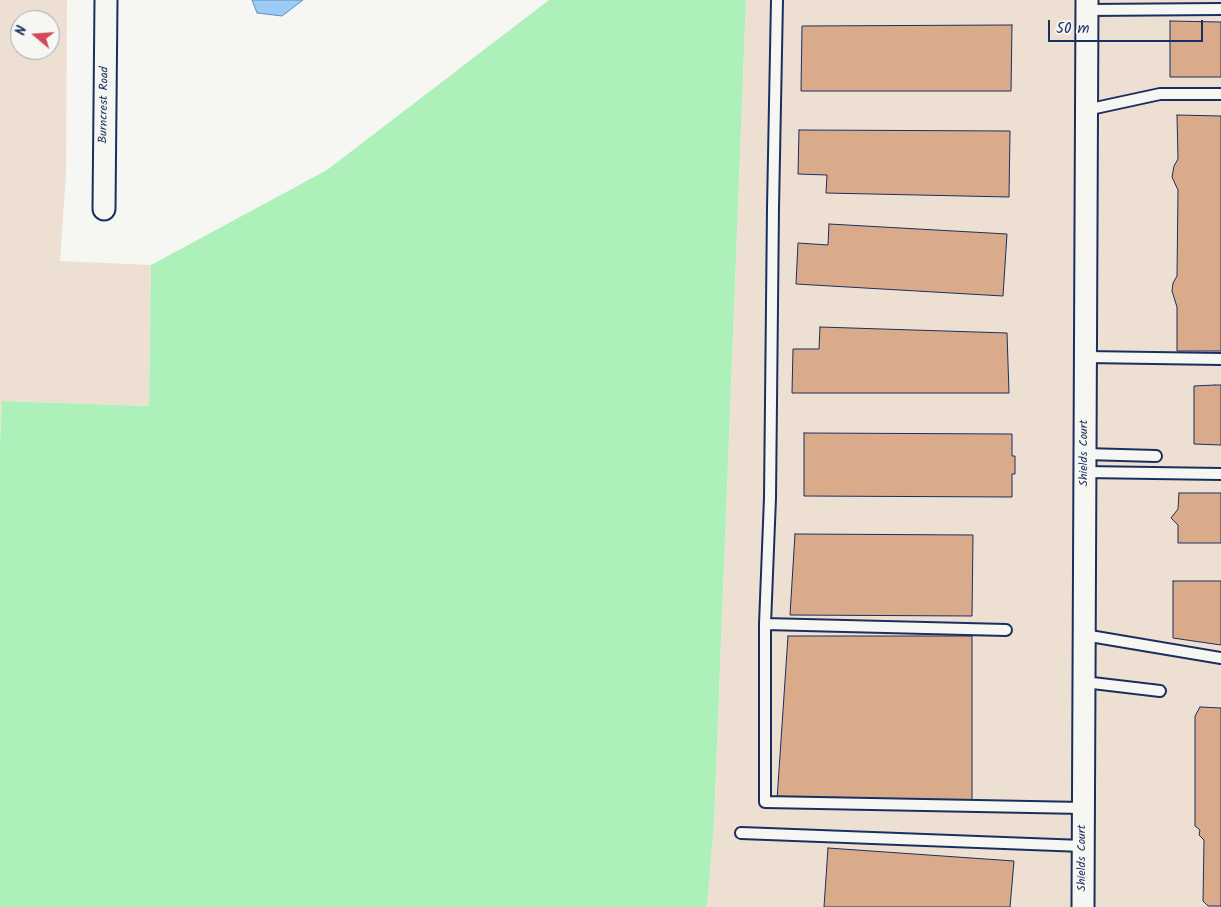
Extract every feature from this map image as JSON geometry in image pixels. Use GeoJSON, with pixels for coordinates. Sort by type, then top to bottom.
{"type":"FeatureCollection","features":[{"type":"Feature","properties":{"kind":"street","name":"Burncrest Road"},"geometry":{"type":"LineString","coordinates":[[104,209],[106,0]]}},
{"type":"Feature","properties":{"kind":"street","name":"Shields Court"},"geometry":{"type":"LineString","coordinates":[[1083,907],[1087,5]]}},
{"type":"Feature","properties":{"kind":"lane"},"geometry":{"type":"LineString","coordinates":[[777,0],[772,208],[765,802],[1083,808]]}},
{"type":"Feature","properties":{"kind":"lane"},"geometry":{"type":"LineString","coordinates":[[1087,5],[1221,9]]}},
{"type":"Feature","properties":{"kind":"lane"},"geometry":{"type":"LineString","coordinates":[[1086,110],[1160,94],[1221,94]]}},
{"type":"Feature","properties":{"kind":"lane"},"geometry":{"type":"LineString","coordinates":[[1086,357],[1221,359]]}},
{"type":"Feature","properties":{"kind":"lane"},"geometry":{"type":"LineString","coordinates":[[1085,463],[1156,456]]}},
{"type":"Feature","properties":{"kind":"lane"},"geometry":{"type":"LineString","coordinates":[[1085,463],[1221,474]]}},
{"type":"Feature","properties":{"kind":"lane"},"geometry":{"type":"LineString","coordinates":[[766,624],[1006,630]]}},
{"type":"Feature","properties":{"kind":"lane"},"geometry":{"type":"LineString","coordinates":[[1084,635],[1221,658]]}},
{"type":"Feature","properties":{"kind":"lane"},"geometry":{"type":"LineString","coordinates":[[1084,682],[1160,691]]}},
{"type":"Feature","properties":{"kind":"lane"},"geometry":{"type":"LineString","coordinates":[[741,833],[1083,846]]}},
{"type":"Feature","properties":{"kind":"shaded area"},"geometry":{"type":"Polygon","coordinates":[[[0,0],[67,0],[66,174],[60,261],[151,265],[149,406],[2,401],[0,442],[0,0]]]}},
{"type":"Feature","properties":{"kind":"shaded area"},"geometry":{"type":"Polygon","coordinates":[[[746,0],[1221,0],[1221,907],[707,907],[714,823],[746,0]]]}},
{"type":"Feature","properties":{"kind":"green space"},"geometry":{"type":"Polygon","coordinates":[[[549,0],[746,0],[714,823],[707,907],[0,907],[0,442],[2,401],[149,406],[151,265],[327,170],[549,0]]]}},
{"type":"Feature","properties":{"kind":"water"},"geometry":{"type":"Polygon","coordinates":[[[252,0],[303,0],[282,16],[257,13],[252,0]]]}},
{"type":"Feature","properties":{"kind":"building"},"geometry":{"type":"Polygon","coordinates":[[[1170,21],[1221,22],[1221,77],[1170,77],[1170,21]]]}},
{"type":"Feature","properties":{"kind":"building"},"geometry":{"type":"Polygon","coordinates":[[[1012,25],[1011,91],[801,91],[802,26],[1012,25]]]}},
{"type":"Feature","properties":{"kind":"building"},"geometry":{"type":"Polygon","coordinates":[[[1177,115],[1221,116],[1221,351],[1177,351],[1177,307],[1172,291],[1173,283],[1177,276],[1178,190],[1172,177],[1174,166],[1178,159],[1177,115]]]}},
{"type":"Feature","properties":{"kind":"building"},"geometry":{"type":"Polygon","coordinates":[[[799,130],[1010,131],[1009,197],[826,193],[827,175],[798,174],[799,130]]]}},
{"type":"Feature","properties":{"kind":"building"},"geometry":{"type":"Polygon","coordinates":[[[829,224],[1007,234],[1003,296],[796,284],[798,243],[828,245],[829,224]]]}},
{"type":"Feature","properties":{"kind":"building"},"geometry":{"type":"Polygon","coordinates":[[[820,327],[1007,333],[1009,393],[792,393],[793,349],[819,349],[820,327]]]}},
{"type":"Feature","properties":{"kind":"building"},"geometry":{"type":"Polygon","coordinates":[[[1221,385],[1221,445],[1194,444],[1194,386],[1221,385]]]}},
{"type":"Feature","properties":{"kind":"building"},"geometry":{"type":"Polygon","coordinates":[[[804,433],[1012,434],[1012,456],[1015,456],[1015,474],[1012,474],[1012,497],[804,496],[804,433]]]}},
{"type":"Feature","properties":{"kind":"building"},"geometry":{"type":"Polygon","coordinates":[[[1179,493],[1221,493],[1221,543],[1178,543],[1178,525],[1171,518],[1178,509],[1179,493]]]}},
{"type":"Feature","properties":{"kind":"building"},"geometry":{"type":"Polygon","coordinates":[[[795,534],[973,535],[972,616],[790,615],[795,534]]]}},
{"type":"Feature","properties":{"kind":"building"},"geometry":{"type":"Polygon","coordinates":[[[1173,581],[1221,581],[1221,645],[1173,638],[1173,581]]]}},
{"type":"Feature","properties":{"kind":"building"},"geometry":{"type":"Polygon","coordinates":[[[788,636],[972,636],[972,801],[777,800],[788,636]]]}},
{"type":"Feature","properties":{"kind":"building"},"geometry":{"type":"Polygon","coordinates":[[[1200,707],[1221,708],[1221,906],[1208,906],[1203,901],[1204,840],[1199,835],[1200,830],[1195,826],[1195,716],[1200,707]]]}},
{"type":"Feature","properties":{"kind":"building"},"geometry":{"type":"Polygon","coordinates":[[[828,848],[1014,861],[1010,907],[824,907],[828,848]]]}}]}
